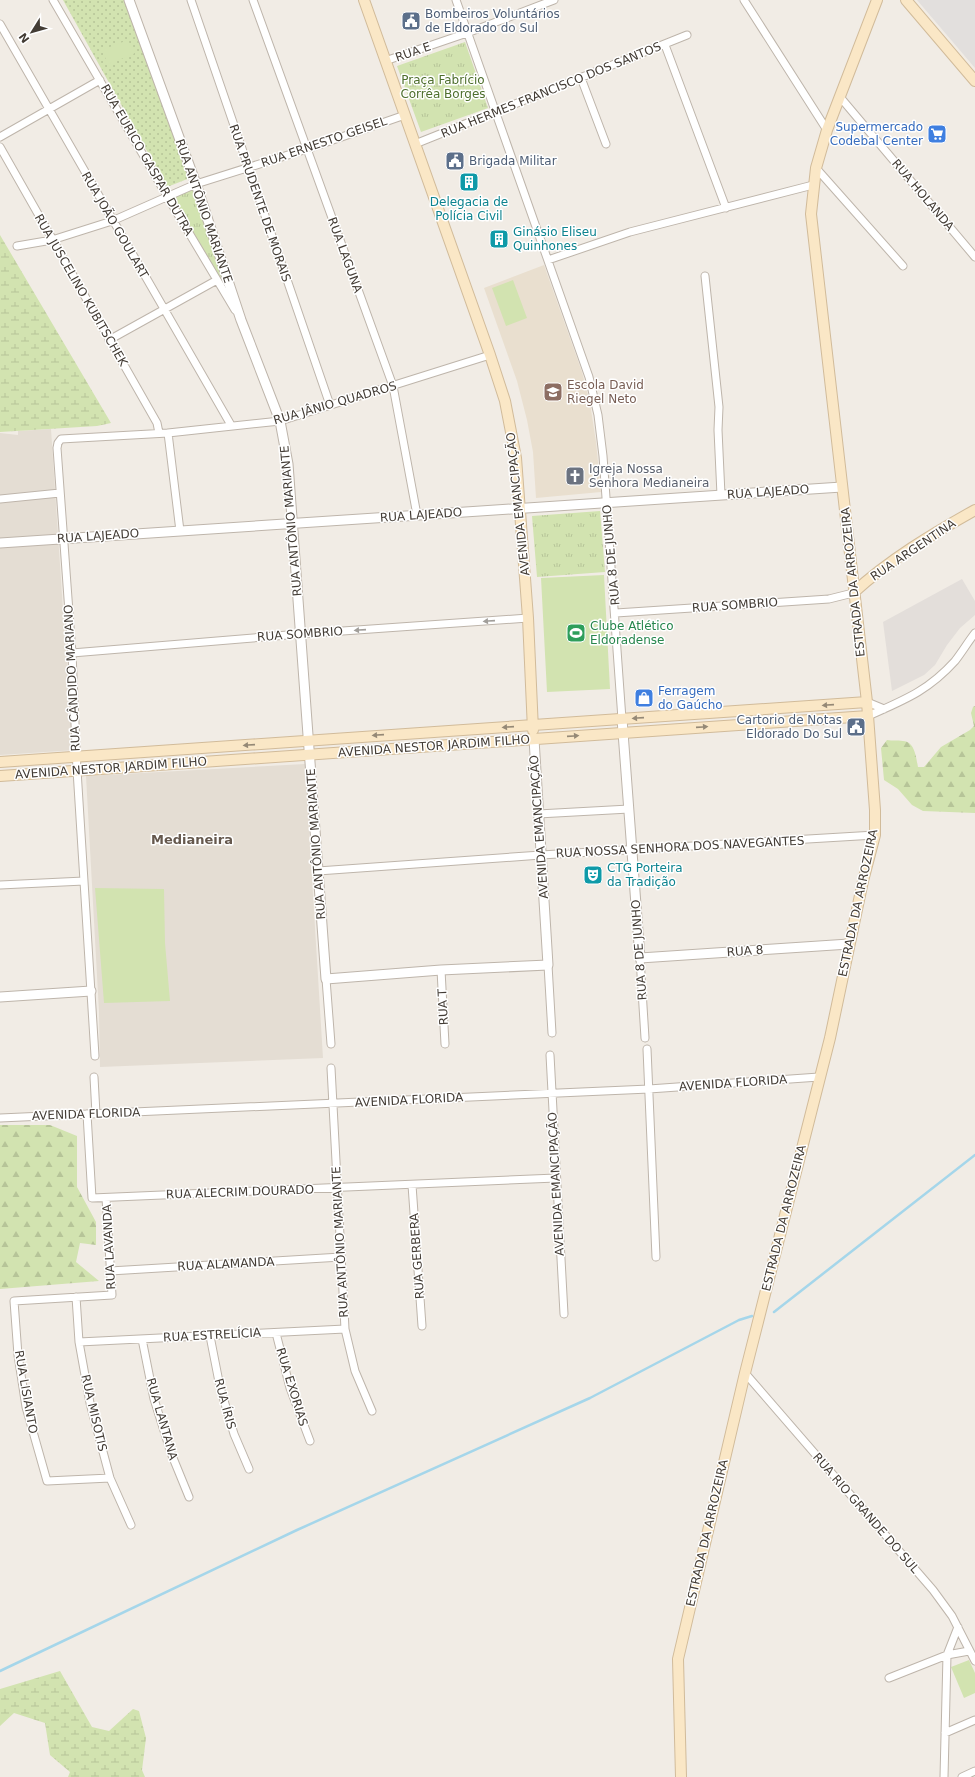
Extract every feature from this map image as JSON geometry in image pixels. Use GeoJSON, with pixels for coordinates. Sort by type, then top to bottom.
{"type":"FeatureCollection","features":[{"type":"Feature","properties":{"kind":"main road","name":"AVENIDA EMANCIPAÇÃO"},"geometry":{"type":"LineString","coordinates":[[364,0],[505,401],[516,458],[528,618],[534,739]]}},
{"type":"Feature","properties":{"kind":"main road","name":"ESTRADA DA ARROZEIRA"},"geometry":{"type":"LineString","coordinates":[[681,1777],[678,1659],[744,1373],[830,1038],[862,881],[875,835],[875,810],[867,702],[853,593],[811,214],[816,168],[827,130],[877,0]]}},
{"type":"Feature","properties":{"kind":"main road"},"geometry":{"type":"LineString","coordinates":[[906,0],[975,81]]}},
{"type":"Feature","properties":{"kind":"main road","name":"RUA ARGENTINA"},"geometry":{"type":"LineString","coordinates":[[853,593],[873,575],[891,562],[975,510]]}},
{"type":"Feature","properties":{"kind":"main road","name":"AVENIDA NESTOR JARDIM FILHO"},"geometry":{"type":"LineString","coordinates":[[0,762],[867,702]]}},
{"type":"Feature","properties":{"kind":"main road","name":"AVENIDA NESTOR JARDIM FILHO"},"geometry":{"type":"LineString","coordinates":[[0,776],[868,716]]}},
{"type":"Feature","properties":{"kind":"main road"},"geometry":{"type":"LineString","coordinates":[[410,733],[412,747]]}},
{"type":"Feature","properties":{"kind":"street","name":"RUA EURICO GASPAR DUTRA"},"geometry":{"type":"LineString","coordinates":[[53,0],[166,196],[241,320]]}},
{"type":"Feature","properties":{"kind":"street","name":"RUA ANTÔNIO MARIANTE"},"geometry":{"type":"LineString","coordinates":[[129,0],[196,184],[241,320],[280,421],[288,464],[330,1044]]}},
{"type":"Feature","properties":{"kind":"street","name":"RUA PRUDENTE DE MORAIS"},"geometry":{"type":"LineString","coordinates":[[191,0],[330,405]]}},
{"type":"Feature","properties":{"kind":"street","name":"RUA LAGUNA"},"geometry":{"type":"LineString","coordinates":[[253,0],[393,386],[403,431],[417,515]]}},
{"type":"Feature","properties":{"kind":"street","name":"RUA 8 DE JUNHO"},"geometry":{"type":"LineString","coordinates":[[456,0],[589,377],[598,415],[603,456],[616,613],[622,719],[645,1038]]}},
{"type":"Feature","properties":{"kind":"street","name":"RUA E"},"geometry":{"type":"LineString","coordinates":[[385,61],[468,34],[554,0]]}},
{"type":"Feature","properties":{"kind":"street"},"geometry":{"type":"LineString","coordinates":[[744,0],[827,130]]}},
{"type":"Feature","properties":{"kind":"street","name":"RUA JOÃO GOULART"},"geometry":{"type":"LineString","coordinates":[[0,24],[112,221],[231,425]]}},
{"type":"Feature","properties":{"kind":"street","name":"RUA HERMES FRANCISCO DOS SANTOS"},"geometry":{"type":"LineString","coordinates":[[415,144],[687,35]]}},
{"type":"Feature","properties":{"kind":"street"},"geometry":{"type":"LineString","coordinates":[[665,45],[726,208]]}},
{"type":"Feature","properties":{"kind":"street"},"geometry":{"type":"LineString","coordinates":[[581,78],[606,144]]}},
{"type":"Feature","properties":{"kind":"street"},"geometry":{"type":"LineString","coordinates":[[0,137],[100,80]]}},
{"type":"Feature","properties":{"kind":"street","name":"RUA HOLANDA"},"geometry":{"type":"LineString","coordinates":[[840,97],[975,257]]}},
{"type":"Feature","properties":{"kind":"street","name":"RUA ERNESTO GEISEL"},"geometry":{"type":"LineString","coordinates":[[18,246],[52,240],[112,221],[196,184],[307,149],[405,115]]}},
{"type":"Feature","properties":{"kind":"street","name":"RUA JUSCELINO KUBITSCHEK"},"geometry":{"type":"LineString","coordinates":[[0,147],[157,423],[159,434]]}},
{"type":"Feature","properties":{"kind":"street"},"geometry":{"type":"LineString","coordinates":[[816,168],[903,266]]}},
{"type":"Feature","properties":{"kind":"street"},"geometry":{"type":"LineString","coordinates":[[548,260],[630,232],[813,185]]}},
{"type":"Feature","properties":{"kind":"street"},"geometry":{"type":"LineString","coordinates":[[705,276],[719,406],[718,430],[721,495]]}},
{"type":"Feature","properties":{"kind":"street"},"geometry":{"type":"LineString","coordinates":[[109,340],[217,280]]}},
{"type":"Feature","properties":{"kind":"street","name":"RUA JÂNIO QUADROS"},"geometry":{"type":"LineString","coordinates":[[127,436],[280,421],[490,355]]}},
{"type":"Feature","properties":{"kind":"street"},"geometry":{"type":"LineString","coordinates":[[168,433],[180,531]]}},
{"type":"Feature","properties":{"kind":"street","name":"RUA CÂNDIDO MARIANO"},"geometry":{"type":"LineString","coordinates":[[95,1056],[77,770],[72,653],[57,448],[59,440],[61,439],[127,436]]}},
{"type":"Feature","properties":{"kind":"street","name":"RUA LAJEADO"},"geometry":{"type":"LineString","coordinates":[[0,543],[842,487]]}},
{"type":"Feature","properties":{"kind":"street"},"geometry":{"type":"LineString","coordinates":[[0,499],[60,494]]}},
{"type":"Feature","properties":{"kind":"street"},"geometry":{"type":"LineString","coordinates":[[960,518],[975,504]]}},
{"type":"Feature","properties":{"kind":"street","name":"RUA SOMBRIO"},"geometry":{"type":"LineString","coordinates":[[616,613],[829,599],[853,593]]}},
{"type":"Feature","properties":{"kind":"street","name":"RUA SOMBRIO"},"geometry":{"type":"LineString","coordinates":[[72,653],[300,634],[528,618]]}},
{"type":"Feature","properties":{"kind":"street"},"geometry":{"type":"LineString","coordinates":[[868,716],[916,694],[937,679],[956,660],[975,633]]}},
{"type":"Feature","properties":{"kind":"street"},"geometry":{"type":"LineString","coordinates":[[867,702],[884,709]]}},
{"type":"Feature","properties":{"kind":"street","name":"AVENIDA EMANCIPAÇÃO"},"geometry":{"type":"LineString","coordinates":[[534,739],[552,1032]]}},
{"type":"Feature","properties":{"kind":"street"},"geometry":{"type":"LineString","coordinates":[[538,814],[629,809]]}},
{"type":"Feature","properties":{"kind":"street","name":"RUA NOSSA SENHORA DOS NAVEGANTES"},"geometry":{"type":"LineString","coordinates":[[318,871],[632,849],[875,835]]}},
{"type":"Feature","properties":{"kind":"street"},"geometry":{"type":"LineString","coordinates":[[0,885],[84,881]]}},
{"type":"Feature","properties":{"kind":"street","name":"RUA 8"},"geometry":{"type":"LineString","coordinates":[[640,958],[849,944]]}},
{"type":"Feature","properties":{"kind":"street"},"geometry":{"type":"LineString","coordinates":[[326,979],[440,970],[548,965]]}},
{"type":"Feature","properties":{"kind":"street","name":"RUA T"},"geometry":{"type":"LineString","coordinates":[[440,970],[445,1044]]}},
{"type":"Feature","properties":{"kind":"street"},"geometry":{"type":"LineString","coordinates":[[0,997],[91,991]]}},
{"type":"Feature","properties":{"kind":"street"},"geometry":{"type":"LineString","coordinates":[[647,1049],[656,1256]]}},
{"type":"Feature","properties":{"kind":"street","name":"AVENIDA EMANCIPAÇÃO"},"geometry":{"type":"LineString","coordinates":[[550,1055],[564,1314]]}},
{"type":"Feature","properties":{"kind":"street","name":"RUA ANTÔNIO MARIANTE"},"geometry":{"type":"LineString","coordinates":[[331,1068],[345,1329],[356,1371],[372,1411]]}},
{"type":"Feature","properties":{"kind":"street"},"geometry":{"type":"LineString","coordinates":[[94,1077],[96,1114]]}},
{"type":"Feature","properties":{"kind":"street","name":"AVENIDA FLORIDA"},"geometry":{"type":"LineString","coordinates":[[0,1118],[333,1104],[649,1088],[819,1077]]}},
{"type":"Feature","properties":{"kind":"street","name":"RUA LAVANDA"},"geometry":{"type":"LineString","coordinates":[[87,1114],[92,1198]]}},
{"type":"Feature","properties":{"kind":"street","name":"RUA ALECRIM DOURADO"},"geometry":{"type":"LineString","coordinates":[[92,1198],[556,1178]]}},
{"type":"Feature","properties":{"kind":"street","name":"RUA GERBERA"},"geometry":{"type":"LineString","coordinates":[[412,1185],[422,1326]]}},
{"type":"Feature","properties":{"kind":"street","name":"RUA LAVANDA"},"geometry":{"type":"LineString","coordinates":[[76,1297],[112,1295],[106,1198]]}},
{"type":"Feature","properties":{"kind":"street","name":"RUA ALAMANDA"},"geometry":{"type":"LineString","coordinates":[[110,1271],[341,1257]]}},
{"type":"Feature","properties":{"kind":"street","name":"RUA LISIANTO"},"geometry":{"type":"LineString","coordinates":[[76,1297],[14,1301],[18,1355],[26,1407],[47,1481],[110,1478]]}},
{"type":"Feature","properties":{"kind":"street","name":"RUA MISOTIS"},"geometry":{"type":"LineString","coordinates":[[76,1297],[79,1342],[90,1403],[110,1478],[131,1525]]}},
{"type":"Feature","properties":{"kind":"street","name":"RUA ESTRELÍCIA"},"geometry":{"type":"LineString","coordinates":[[79,1342],[345,1329]]}},
{"type":"Feature","properties":{"kind":"street","name":"RUA EXORIAS"},"geometry":{"type":"LineString","coordinates":[[276,1333],[290,1388],[310,1440]]}},
{"type":"Feature","properties":{"kind":"street","name":"RUA ÍRIS"},"geometry":{"type":"LineString","coordinates":[[210,1336],[220,1387],[234,1434],[249,1469]]}},
{"type":"Feature","properties":{"kind":"street","name":"RUA LANTANA"},"geometry":{"type":"LineString","coordinates":[[142,1339],[154,1399],[171,1453],[189,1497]]}},
{"type":"Feature","properties":{"kind":"street","name":"RUA RIO GRANDE DO SUL"},"geometry":{"type":"LineString","coordinates":[[744,1373],[933,1590],[952,1616],[975,1661]]}},
{"type":"Feature","properties":{"kind":"street"},"geometry":{"type":"LineString","coordinates":[[944,1777],[947,1655],[958,1627]]}},
{"type":"Feature","properties":{"kind":"street"},"geometry":{"type":"LineString","coordinates":[[889,1678],[947,1655],[969,1651]]}},
{"type":"Feature","properties":{"kind":"street"},"geometry":{"type":"LineString","coordinates":[[945,1733],[975,1720]]}},
{"type":"Feature","properties":{"kind":"street"},"geometry":{"type":"LineString","coordinates":[[962,1777],[975,1771]]}},
{"type":"Feature","properties":{"kind":"shaded area"},"geometry":{"type":"Polygon","coordinates":[[[917,0],[975,0],[975,68],[917,0]]]}},
{"type":"Feature","properties":{"kind":"shaded area","name":"Escola David Riegel Neto"},"geometry":{"type":"Polygon","coordinates":[[[544,265],[582,372],[590,403],[601,492],[536,498],[533,452],[527,420],[517,381],[484,288],[544,265]]]}},
{"type":"Feature","properties":{"kind":"shaded area"},"geometry":{"type":"Polygon","coordinates":[[[51,429],[65,640],[76,750],[0,755],[0,433],[18,435],[18,431],[51,429]]]}},
{"type":"Feature","properties":{"kind":"shaded area"},"geometry":{"type":"Polygon","coordinates":[[[962,579],[975,601],[975,615],[960,628],[947,645],[935,665],[924,675],[892,691],[883,622],[962,579]]]}},
{"type":"Feature","properties":{"kind":"shaded area"},"geometry":{"type":"Polygon","coordinates":[[[305,764],[323,1058],[100,1067],[99,1012],[86,776],[305,764]]]}},
{"type":"Feature","properties":{"kind":"green space"},"geometry":{"type":"Polygon","coordinates":[[[63,0],[125,0],[190,178],[167,187],[63,0]]]}},
{"type":"Feature","properties":{"kind":"green space"},"geometry":{"type":"Polygon","coordinates":[[[128,40],[134,54],[108,64],[102,50],[128,40]]]}},
{"type":"Feature","properties":{"kind":"green space","name":"Praça Fabrício Corrêa Borges"},"geometry":{"type":"Polygon","coordinates":[[[465,42],[488,108],[421,132],[397,66],[465,42]]]}},
{"type":"Feature","properties":{"kind":"green space"},"geometry":{"type":"Polygon","coordinates":[[[193,187],[227,291],[172,195],[193,187]]]}},
{"type":"Feature","properties":{"kind":"green space"},"geometry":{"type":"Polygon","coordinates":[[[0,235],[111,423],[97,426],[0,432],[0,235]]]}},
{"type":"Feature","properties":{"kind":"green space"},"geometry":{"type":"Polygon","coordinates":[[[513,280],[527,318],[506,326],[492,288],[513,280]]]}},
{"type":"Feature","properties":{"kind":"green space"},"geometry":{"type":"Polygon","coordinates":[[[600,511],[605,572],[537,577],[532,516],[600,511]]]}},
{"type":"Feature","properties":{"kind":"green space","name":"Clube Atlético Eldoradense"},"geometry":{"type":"Polygon","coordinates":[[[604,575],[610,689],[547,692],[541,578],[604,575]]]}},
{"type":"Feature","properties":{"kind":"green space"},"geometry":{"type":"Polygon","coordinates":[[[975,706],[975,813],[923,811],[912,805],[898,789],[884,780],[881,748],[887,740],[907,742],[910,744],[916,755],[918,767],[924,767],[941,747],[970,730],[974,726],[971,713],[973,707],[975,706]]]}},
{"type":"Feature","properties":{"kind":"green space"},"geometry":{"type":"Polygon","coordinates":[[[95,888],[164,889],[165,943],[170,1001],[104,1003],[95,888]]]}},
{"type":"Feature","properties":{"kind":"green space"},"geometry":{"type":"Polygon","coordinates":[[[0,1125],[50,1125],[77,1136],[77,1187],[96,1222],[96,1245],[80,1243],[76,1262],[99,1281],[0,1289],[0,1125]]]}},
{"type":"Feature","properties":{"kind":"green space"},"geometry":{"type":"Polygon","coordinates":[[[969,1660],[975,1673],[975,1693],[964,1698],[951,1667],[969,1660]]]}},
{"type":"Feature","properties":{"kind":"green space"},"geometry":{"type":"Polygon","coordinates":[[[60,1671],[92,1727],[109,1731],[133,1709],[139,1711],[146,1738],[142,1770],[145,1777],[68,1777],[70,1772],[50,1755],[45,1723],[14,1713],[0,1726],[0,1689],[60,1671]]]}},
{"type":"Feature","properties":{"kind":"waterway"},"geometry":{"type":"LineString","coordinates":[[774,1312],[975,1155]]}},
{"type":"Feature","properties":{"kind":"waterway"},"geometry":{"type":"LineString","coordinates":[[0,1671],[297,1530],[590,1398],[739,1320],[752,1316]]}},
{"type":"Feature","properties":{"kind":"place","name":"Bombeiros Voluntários de Eldorado do Sul"},"geometry":{"type":"Point","coordinates":[411,21]}},
{"type":"Feature","properties":{"kind":"place","name":"Supermercado Codebal Center"},"geometry":{"type":"Point","coordinates":[937,134]}},
{"type":"Feature","properties":{"kind":"place","name":"Brigada Militar"},"geometry":{"type":"Point","coordinates":[455,161]}},
{"type":"Feature","properties":{"kind":"place","name":"Delegacia de Polícia Civil"},"geometry":{"type":"Point","coordinates":[469,182]}},
{"type":"Feature","properties":{"kind":"place","name":"Ginásio Eliseu Quinhones"},"geometry":{"type":"Point","coordinates":[499,239]}},
{"type":"Feature","properties":{"kind":"place","name":"Escola David Riegel Neto"},"geometry":{"type":"Point","coordinates":[553,392]}},
{"type":"Feature","properties":{"kind":"place","name":"Igreja Nossa Senhora Medianeira"},"geometry":{"type":"Point","coordinates":[575,476]}},
{"type":"Feature","properties":{"kind":"place","name":"Clube Atlético Eldoradense"},"geometry":{"type":"Point","coordinates":[576,633]}},
{"type":"Feature","properties":{"kind":"place","name":"Ferragem do Gaúcho"},"geometry":{"type":"Point","coordinates":[644,698]}},
{"type":"Feature","properties":{"kind":"place","name":"Cartorio de Notas Eldorado Do Sul"},"geometry":{"type":"Point","coordinates":[856,727]}},
{"type":"Feature","properties":{"kind":"place","name":"CTG Porteira da Tradição"},"geometry":{"type":"Point","coordinates":[593,875]}},
{"type":"Feature","properties":{"kind":"district","name":"Medianeira"},"geometry":{"type":"Point","coordinates":[192,839]}}]}
